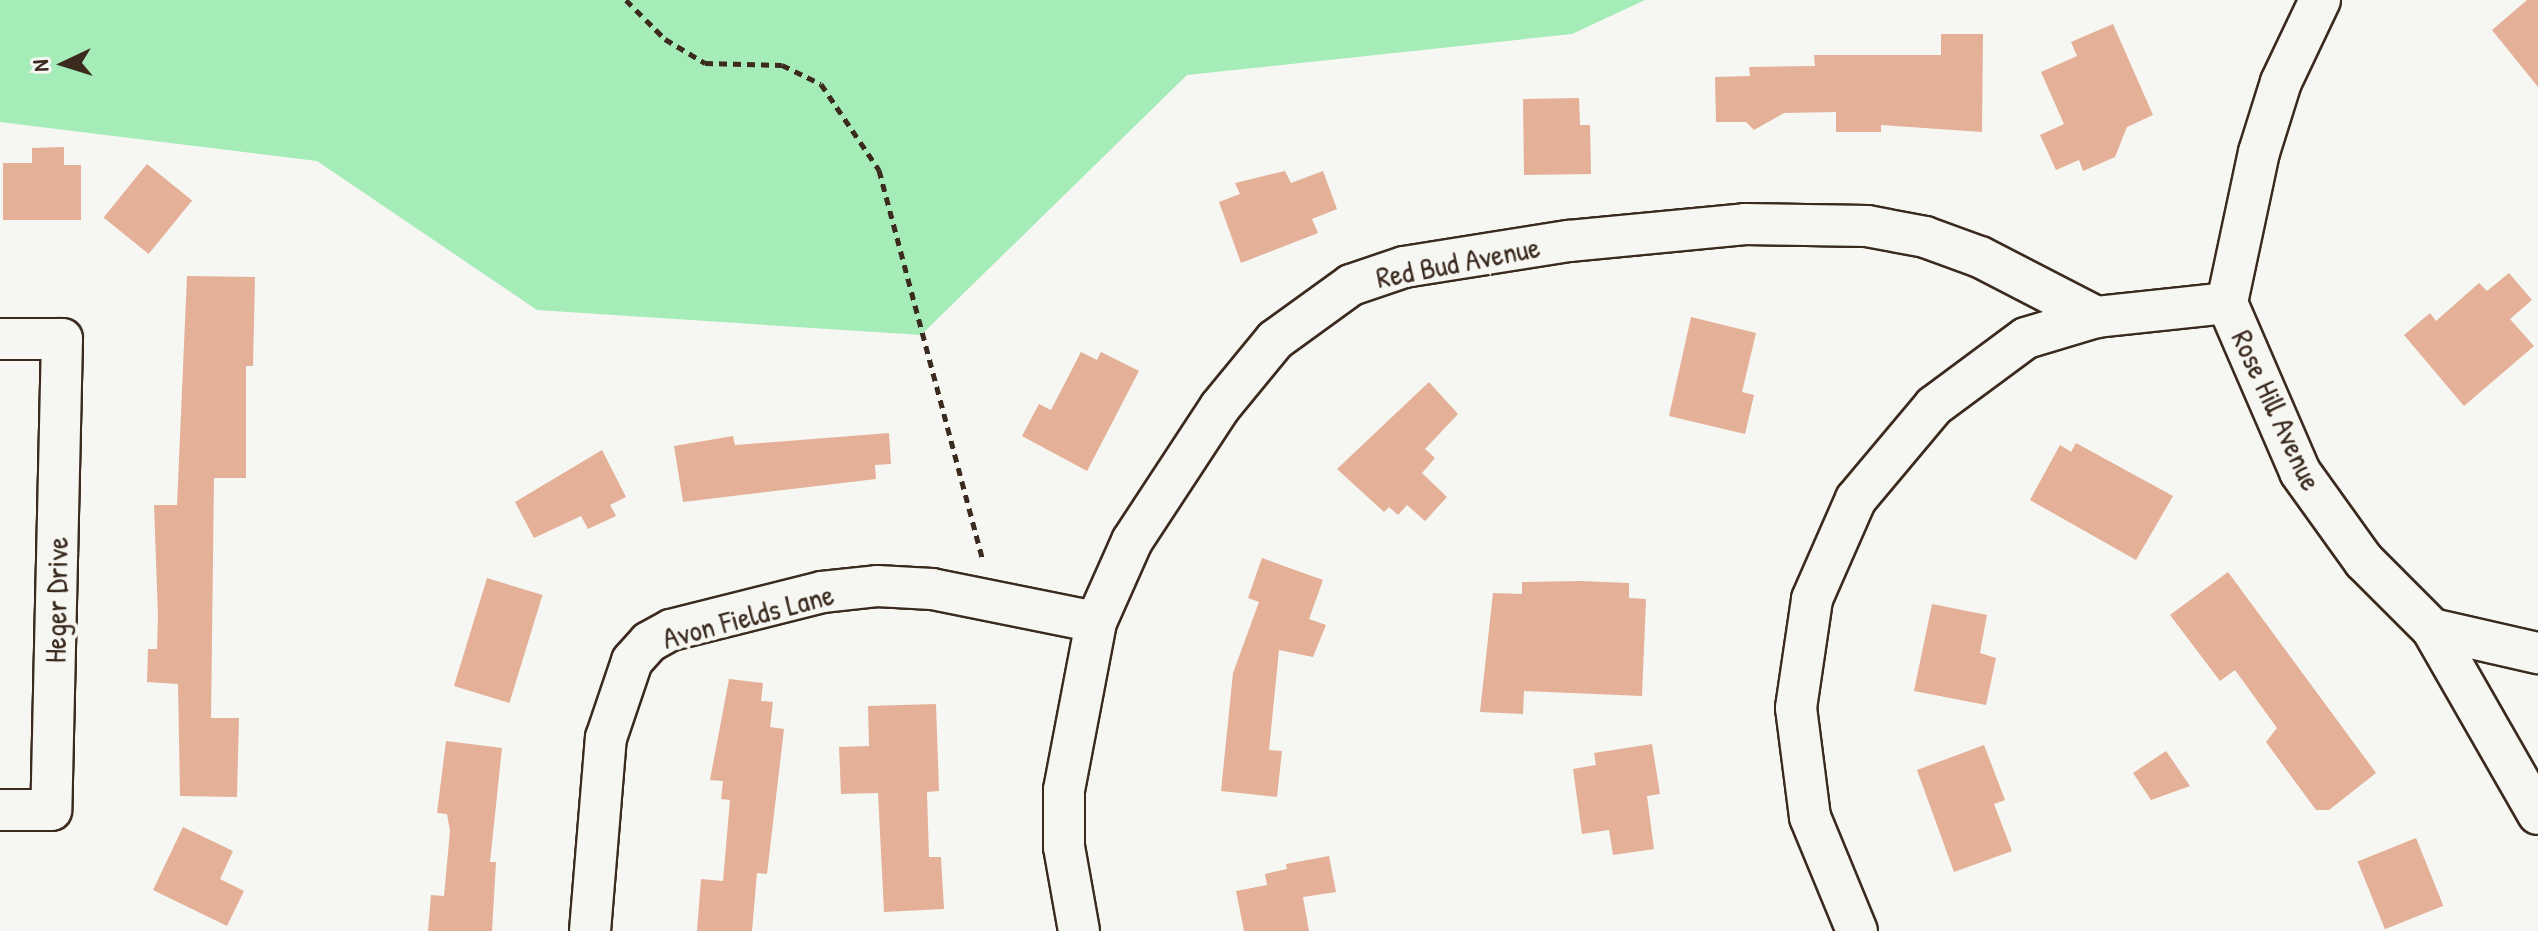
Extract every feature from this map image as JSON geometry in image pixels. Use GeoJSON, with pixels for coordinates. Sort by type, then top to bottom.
{"type":"FeatureCollection","features":[{"type":"Feature","properties":{"kind":"street","name":"Rose Hill Avenue"},"geometry":{"type":"LineString","coordinates":[[2320,0],[2281,82],[2259,152],[2227,303],[2300,472],[2364,561],[2432,629],[2538,814]]}},
{"type":"Feature","properties":{"kind":"street","name":"Red Bud Avenue"},"geometry":{"type":"LineString","coordinates":[[1079,931],[1064,847],[1064,790],[1096,622],[1132,541],[1175,469],[1275,340],[1351,285],[1404,267],[1569,241],[1745,224],[1867,226],[1925,237],[1980,257],[2096,317]]}},
{"type":"Feature","properties":{"kind":"street"},"geometry":{"type":"LineString","coordinates":[[1857,931],[1827,869],[1799,763],[1800,653],[1831,548],[1888,454],[1934,406],[2026,338],[2096,317],[2227,303]]}},
{"type":"Feature","properties":{"kind":"street","name":"Heger Drive"},"geometry":{"type":"LineString","coordinates":[[0,339],[62,339],[51,810],[0,810]]}},
{"type":"Feature","properties":{"kind":"street","name":"Avon Fields Lane"},"geometry":{"type":"LineString","coordinates":[[590,931],[606,738],[632,661],[649,642],[671,630],[822,592],[932,589],[1096,622]]}},
{"type":"Feature","properties":{"kind":"street"},"geometry":{"type":"LineString","coordinates":[[2432,629],[2538,653]]}},
{"type":"Feature","properties":{"kind":"path"},"geometry":{"type":"LineString","coordinates":[[626,0],[665,39],[705,63],[782,65],[821,84],[879,170],[994,602]]}},
{"type":"Feature","properties":{"kind":"green space"},"geometry":{"type":"Polygon","coordinates":[[[0,0],[1645,0],[1572,34],[1187,75],[921,335],[537,310],[317,161],[0,122],[0,0]]]}},
{"type":"Feature","properties":{"kind":"building"},"geometry":{"type":"Polygon","coordinates":[[[2527,0],[2538,0],[2538,87],[2492,30],[2527,0]]]}},
{"type":"Feature","properties":{"kind":"building"},"geometry":{"type":"Polygon","coordinates":[[[2113,24],[2153,115],[2127,127],[2115,157],[2083,171],[2079,160],[2056,170],[2040,135],[2064,124],[2041,72],[2077,56],[2071,42],[2113,24]]]}},
{"type":"Feature","properties":{"kind":"building"},"geometry":{"type":"Polygon","coordinates":[[[1941,34],[1983,34],[1982,132],[1881,125],[1881,132],[1836,132],[1836,112],[1784,113],[1754,130],[1746,122],[1716,122],[1715,77],[1750,76],[1749,67],[1815,66],[1814,55],[1941,55],[1941,34]]]}},
{"type":"Feature","properties":{"kind":"building"},"geometry":{"type":"Polygon","coordinates":[[[1579,98],[1580,125],[1590,125],[1591,174],[1524,175],[1523,99],[1579,98]]]}},
{"type":"Feature","properties":{"kind":"building"},"geometry":{"type":"Polygon","coordinates":[[[64,147],[64,165],[81,165],[81,220],[3,220],[3,163],[32,163],[32,148],[64,147]]]}},
{"type":"Feature","properties":{"kind":"building"},"geometry":{"type":"Polygon","coordinates":[[[147,164],[192,201],[149,254],[104,218],[147,164]]]}},
{"type":"Feature","properties":{"kind":"building"},"geometry":{"type":"Polygon","coordinates":[[[1285,171],[1291,183],[1323,171],[1337,209],[1312,219],[1318,233],[1241,263],[1219,202],[1240,194],[1235,183],[1285,171]]]}},
{"type":"Feature","properties":{"kind":"building"},"geometry":{"type":"Polygon","coordinates":[[[2509,273],[2532,300],[2510,319],[2534,346],[2464,406],[2404,335],[2430,313],[2436,321],[2479,283],[2487,291],[2509,273]]]}},
{"type":"Feature","properties":{"kind":"building"},"geometry":{"type":"Polygon","coordinates":[[[187,276],[255,277],[253,366],[246,366],[246,478],[214,478],[211,718],[239,718],[237,797],[180,796],[178,684],[147,682],[148,649],[157,649],[154,505],[177,505],[187,276]]]}},
{"type":"Feature","properties":{"kind":"building"},"geometry":{"type":"Polygon","coordinates":[[[1691,317],[1756,333],[1742,392],[1754,395],[1745,434],[1669,416],[1691,317]]]}},
{"type":"Feature","properties":{"kind":"building"},"geometry":{"type":"Polygon","coordinates":[[[1081,352],[1097,360],[1101,352],[1139,371],[1087,471],[1022,436],[1039,404],[1051,410],[1081,352]]]}},
{"type":"Feature","properties":{"kind":"building"},"geometry":{"type":"Polygon","coordinates":[[[1429,382],[1458,414],[1425,449],[1435,458],[1422,473],[1447,497],[1425,521],[1407,505],[1398,515],[1389,507],[1384,512],[1337,469],[1429,382]]]}},
{"type":"Feature","properties":{"kind":"building"},"geometry":{"type":"Polygon","coordinates":[[[889,433],[891,464],[875,465],[876,479],[683,502],[674,446],[733,436],[735,445],[889,433]]]}},
{"type":"Feature","properties":{"kind":"building"},"geometry":{"type":"Polygon","coordinates":[[[2076,443],[2173,496],[2136,560],[2030,500],[2060,445],[2071,452],[2076,443]]]}},
{"type":"Feature","properties":{"kind":"building"},"geometry":{"type":"Polygon","coordinates":[[[602,450],[626,497],[610,505],[616,516],[588,529],[581,516],[534,538],[515,502],[602,450]]]}},
{"type":"Feature","properties":{"kind":"building"},"geometry":{"type":"Polygon","coordinates":[[[1262,558],[1323,580],[1309,619],[1326,625],[1313,657],[1279,650],[1269,750],[1282,751],[1277,797],[1221,791],[1233,673],[1259,602],[1248,598],[1262,558]]]}},
{"type":"Feature","properties":{"kind":"building"},"geometry":{"type":"Polygon","coordinates":[[[2228,572],[2376,773],[2329,810],[2316,810],[2266,742],[2277,728],[2235,670],[2220,681],[2170,615],[2228,572]]]}},
{"type":"Feature","properties":{"kind":"building"},"geometry":{"type":"Polygon","coordinates":[[[487,578],[542,595],[509,703],[454,686],[487,578]]]}},
{"type":"Feature","properties":{"kind":"building"},"geometry":{"type":"Polygon","coordinates":[[[1522,582],[1629,583],[1629,598],[1646,599],[1642,696],[1524,691],[1523,714],[1480,712],[1493,593],[1522,594],[1522,582]]]}},
{"type":"Feature","properties":{"kind":"building"},"geometry":{"type":"Polygon","coordinates":[[[1932,604],[1987,615],[1980,653],[1996,658],[1986,705],[1914,691],[1932,604]]]}},
{"type":"Feature","properties":{"kind":"building"},"geometry":{"type":"Polygon","coordinates":[[[729,679],[763,683],[761,701],[773,702],[770,727],[784,729],[767,874],[757,873],[752,931],[697,931],[701,879],[723,881],[730,800],[721,799],[723,781],[710,780],[729,679]]]}},
{"type":"Feature","properties":{"kind":"building"},"geometry":{"type":"Polygon","coordinates":[[[936,704],[939,791],[927,792],[929,857],[941,857],[944,909],[884,912],[878,793],[841,794],[839,747],[869,746],[868,706],[936,704]]]}},
{"type":"Feature","properties":{"kind":"building"},"geometry":{"type":"Polygon","coordinates":[[[446,741],[502,748],[490,862],[496,862],[492,931],[428,931],[431,895],[444,896],[450,831],[447,814],[437,813],[446,741]]]}},
{"type":"Feature","properties":{"kind":"building"},"geometry":{"type":"Polygon","coordinates":[[[1652,744],[1660,794],[1647,796],[1654,849],[1613,855],[1609,830],[1582,834],[1573,769],[1596,765],[1594,753],[1652,744]]]}},
{"type":"Feature","properties":{"kind":"building"},"geometry":{"type":"Polygon","coordinates":[[[1984,745],[2005,800],[1994,804],[2012,851],[1954,872],[1917,770],[1984,745]]]}},
{"type":"Feature","properties":{"kind":"building"},"geometry":{"type":"Polygon","coordinates":[[[2166,751],[2190,786],[2151,800],[2133,773],[2166,751]]]}},
{"type":"Feature","properties":{"kind":"building"},"geometry":{"type":"Polygon","coordinates":[[[183,827],[233,851],[220,879],[244,891],[227,926],[153,890],[183,827]]]}},
{"type":"Feature","properties":{"kind":"building"},"geometry":{"type":"Polygon","coordinates":[[[2416,838],[2443,906],[2385,929],[2358,862],[2416,838]]]}},
{"type":"Feature","properties":{"kind":"building"},"geometry":{"type":"Polygon","coordinates":[[[1329,856],[1336,892],[1303,897],[1309,931],[1244,931],[1236,891],[1267,885],[1265,874],[1287,869],[1286,864],[1329,856]]]}}]}
